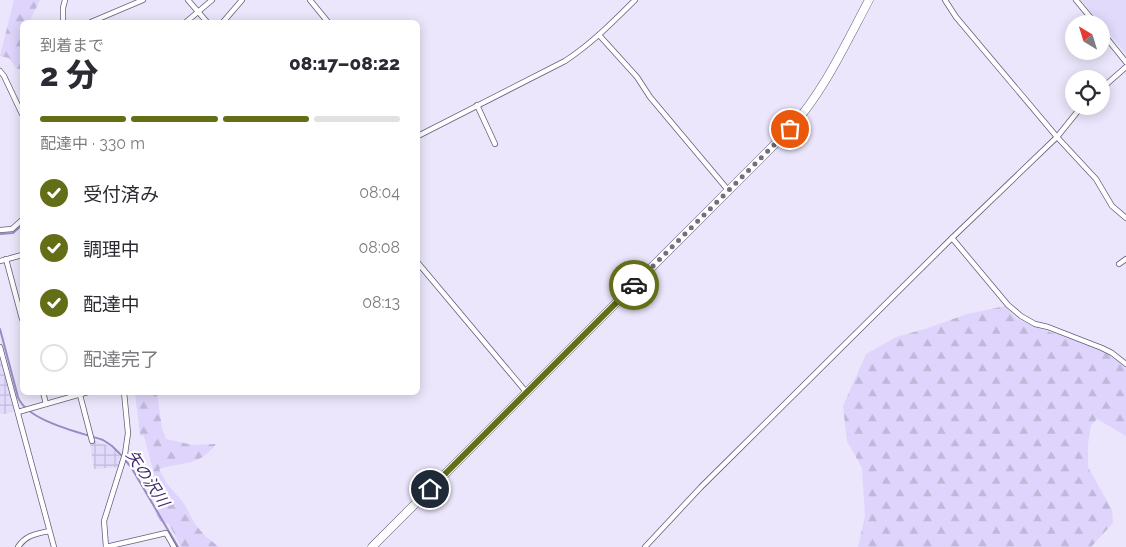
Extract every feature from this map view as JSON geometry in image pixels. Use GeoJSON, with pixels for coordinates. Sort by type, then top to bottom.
{"type":"FeatureCollection","features":[{"type":"Feature","properties":{"kind":"main road"},"geometry":{"type":"LineString","coordinates":[[372,547],[783,136],[809,107],[825,83],[869,0]]}},
{"type":"Feature","properties":{"kind":"street"},"geometry":{"type":"LineString","coordinates":[[63,20],[62,8],[65,0]]}},
{"type":"Feature","properties":{"kind":"street"},"geometry":{"type":"LineString","coordinates":[[96,20],[143,0]]}},
{"type":"Feature","properties":{"kind":"street"},"geometry":{"type":"LineString","coordinates":[[188,0],[205,20]]}},
{"type":"Feature","properties":{"kind":"street"},"geometry":{"type":"LineString","coordinates":[[189,20],[212,0]]}},
{"type":"Feature","properties":{"kind":"street"},"geometry":{"type":"LineString","coordinates":[[225,20],[242,0]]}},
{"type":"Feature","properties":{"kind":"street"},"geometry":{"type":"LineString","coordinates":[[310,0],[326,20]]}},
{"type":"Feature","properties":{"kind":"street"},"geometry":{"type":"LineString","coordinates":[[420,135],[565,61],[599,35],[635,0]]}},
{"type":"Feature","properties":{"kind":"street"},"geometry":{"type":"LineString","coordinates":[[944,0],[956,17],[1057,137],[1096,179],[1112,206],[1126,218]]}},
{"type":"Feature","properties":{"kind":"street"},"geometry":{"type":"LineString","coordinates":[[1076,0],[1088,15]]}},
{"type":"Feature","properties":{"kind":"street"},"geometry":{"type":"LineString","coordinates":[[599,35],[637,77],[650,97],[728,190]]}},
{"type":"Feature","properties":{"kind":"street"},"geometry":{"type":"LineString","coordinates":[[1110,42],[1126,62]]}},
{"type":"Feature","properties":{"kind":"street"},"geometry":{"type":"LineString","coordinates":[[1110,81],[1126,67]]}},
{"type":"Feature","properties":{"kind":"street"},"geometry":{"type":"LineString","coordinates":[[0,71],[20,110]]}},
{"type":"Feature","properties":{"kind":"street"},"geometry":{"type":"LineString","coordinates":[[477,105],[495,144]]}},
{"type":"Feature","properties":{"kind":"street"},"geometry":{"type":"LineString","coordinates":[[645,547],[701,487],[952,238],[1057,137],[1075,115]]}},
{"type":"Feature","properties":{"kind":"street"},"geometry":{"type":"LineString","coordinates":[[0,230],[12,229],[20,222]]}},
{"type":"Feature","properties":{"kind":"street"},"geometry":{"type":"LineString","coordinates":[[952,238],[1008,305],[1021,316],[1035,324],[1048,327],[1102,348],[1126,364]]}},
{"type":"Feature","properties":{"kind":"street"},"geometry":{"type":"LineString","coordinates":[[0,261],[20,256]]}},
{"type":"Feature","properties":{"kind":"street"},"geometry":{"type":"LineString","coordinates":[[6,259],[20,312]]}},
{"type":"Feature","properties":{"kind":"street"},"geometry":{"type":"LineString","coordinates":[[1120,264],[1126,259]]}},
{"type":"Feature","properties":{"kind":"street"},"geometry":{"type":"LineString","coordinates":[[420,265],[527,392]]}},
{"type":"Feature","properties":{"kind":"street"},"geometry":{"type":"LineString","coordinates":[[0,347],[54,547]]}},
{"type":"Feature","properties":{"kind":"street"},"geometry":{"type":"LineString","coordinates":[[43,395],[46,404]]}},
{"type":"Feature","properties":{"kind":"street"},"geometry":{"type":"LineString","coordinates":[[18,412],[80,395],[91,438]]}},
{"type":"Feature","properties":{"kind":"street"},"geometry":{"type":"LineString","coordinates":[[124,395],[128,434],[126,454],[104,522],[106,547],[166,533],[174,547]]}},
{"type":"Feature","properties":{"kind":"street"},"geometry":{"type":"LineString","coordinates":[[18,547],[22,540],[29,536],[49,531]]}},
{"type":"Feature","properties":{"kind":"shaded area"},"geometry":{"type":"Polygon","coordinates":[[[1081,0],[1126,0],[1126,54],[1110,35],[1110,15],[1094,15],[1081,0]]]}},
{"type":"Feature","properties":{"kind":"shaded area"},"geometry":{"type":"Polygon","coordinates":[[[0,354],[15,411],[5,414],[0,414],[0,354]]]}},
{"type":"Feature","properties":{"kind":"shaded area"},"geometry":{"type":"Polygon","coordinates":[[[89,438],[111,447],[122,459],[119,467],[94,469],[89,438]]]}},
{"type":"Feature","properties":{"kind":"green space"},"geometry":{"type":"Polygon","coordinates":[[[14,0],[40,0],[30,20],[20,20],[20,69],[17,69],[9,58],[0,56],[14,0]]]}},
{"type":"Feature","properties":{"kind":"green space"},"geometry":{"type":"Polygon","coordinates":[[[1005,306],[1016,318],[1035,327],[1090,345],[1126,362],[1126,436],[1097,419],[1091,425],[1088,444],[1088,467],[1112,510],[1113,523],[1091,547],[858,547],[865,516],[862,468],[847,441],[843,406],[866,354],[896,337],[967,314],[1005,306]]]}},
{"type":"Feature","properties":{"kind":"green space"},"geometry":{"type":"Polygon","coordinates":[[[135,395],[157,395],[162,428],[166,439],[193,445],[216,444],[197,460],[159,469],[167,484],[183,502],[195,524],[205,536],[219,547],[181,547],[169,524],[161,522],[155,512],[160,504],[150,492],[144,479],[155,477],[144,436],[140,435],[135,395]]]}},
{"type":"Feature","properties":{"kind":"waterway"},"geometry":{"type":"LineString","coordinates":[[0,234],[13,233],[20,227]]}},
{"type":"Feature","properties":{"kind":"waterway","name":"矢の沢川"},"geometry":{"type":"LineString","coordinates":[[0,329],[18,397],[23,405],[43,419],[103,440],[122,456]]}},
{"type":"Feature","properties":{"kind":"waterway","name":"矢の沢川"},"geometry":{"type":"LineString","coordinates":[[125,460],[178,547]]}},
{"type":"Feature","properties":{"kind":"way so far"},"geometry":{"type":"LineString","coordinates":[[634,285],[790,129]]}},
{"type":"Feature","properties":{"kind":"route"},"geometry":{"type":"LineString","coordinates":[[430,489],[634,285]]}}]}
